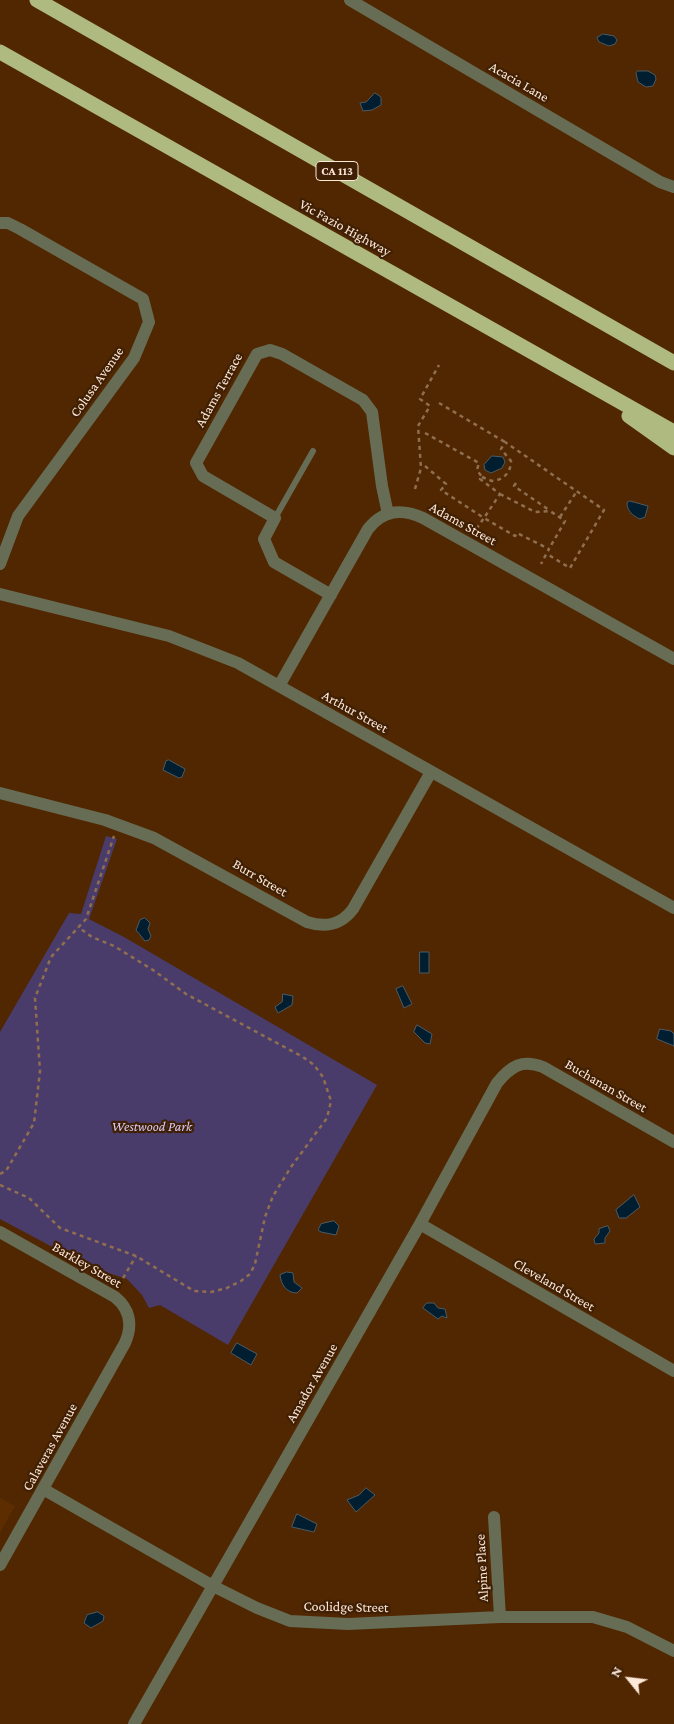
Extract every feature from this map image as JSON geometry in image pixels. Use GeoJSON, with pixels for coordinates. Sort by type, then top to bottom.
{"type":"FeatureCollection","features":[{"type":"Feature","properties":{"kind":"highway","name":"CA 113"},"geometry":{"type":"LineString","coordinates":[[37,0],[674,363]]}},
{"type":"Feature","properties":{"kind":"highway","name":"Vic Fazio Highway"},"geometry":{"type":"LineString","coordinates":[[0,52],[674,432]]}},
{"type":"Feature","properties":{"kind":"highway"},"geometry":{"type":"LineString","coordinates":[[637,342],[674,359]]}},
{"type":"Feature","properties":{"kind":"highway"},"geometry":{"type":"LineString","coordinates":[[578,377],[674,448]]}},
{"type":"Feature","properties":{"kind":"street","name":"Acacia Lane"},"geometry":{"type":"LineString","coordinates":[[350,0],[660,182],[674,187]]}},
{"type":"Feature","properties":{"kind":"street","name":"Colusa Avenue"},"geometry":{"type":"LineString","coordinates":[[0,224],[8,223],[20,229],[143,299],[149,322],[134,358],[18,516],[0,564]]}},
{"type":"Feature","properties":{"kind":"street","name":"Adams Terrace"},"geometry":{"type":"LineString","coordinates":[[275,518],[203,476],[196,464],[253,359],[258,354],[270,350],[282,354],[364,400],[369,406],[372,412],[382,486],[388,514]]}},
{"type":"Feature","properties":{"kind":"street","name":"Adams Street"},"geometry":{"type":"LineString","coordinates":[[388,514],[405,512],[423,518],[674,660]]}},
{"type":"Feature","properties":{"kind":"street"},"geometry":{"type":"LineString","coordinates":[[279,686],[368,529],[379,518],[388,514]]}},
{"type":"Feature","properties":{"kind":"street"},"geometry":{"type":"LineString","coordinates":[[275,518],[264,539],[274,562],[331,595]]}},
{"type":"Feature","properties":{"kind":"street","name":"Arthur Street"},"geometry":{"type":"LineString","coordinates":[[0,594],[183,640],[238,663],[674,908]]}},
{"type":"Feature","properties":{"kind":"street","name":"Burr Street"},"geometry":{"type":"LineString","coordinates":[[0,793],[117,823],[154,838],[307,922],[318,925],[340,922],[353,909],[431,772]]}},
{"type":"Feature","properties":{"kind":"street","name":"Buchanan Street"},"geometry":{"type":"LineString","coordinates":[[520,1063],[532,1063],[543,1068],[674,1142]]}},
{"type":"Feature","properties":{"kind":"street","name":"Amador Avenue"},"geometry":{"type":"LineString","coordinates":[[134,1724],[420,1224],[497,1083],[507,1070],[520,1063]]}},
{"type":"Feature","properties":{"kind":"street","name":"Cleveland Street"},"geometry":{"type":"LineString","coordinates":[[420,1224],[674,1371]]}},
{"type":"Feature","properties":{"kind":"street","name":"Barkley Street"},"geometry":{"type":"LineString","coordinates":[[0,1232],[113,1296],[124,1305],[128,1312],[130,1328],[125,1343]]}},
{"type":"Feature","properties":{"kind":"street","name":"Calaveras Avenue"},"geometry":{"type":"LineString","coordinates":[[0,1565],[125,1343]]}},
{"type":"Feature","properties":{"kind":"street","name":"Coolidge Street"},"geometry":{"type":"LineString","coordinates":[[43,1489],[213,1586],[257,1608],[290,1621],[348,1624],[500,1617],[593,1617],[627,1627],[674,1651]]}},
{"type":"Feature","properties":{"kind":"street","name":"Alpine Place"},"geometry":{"type":"LineString","coordinates":[[494,1517],[500,1617]]}},
{"type":"Feature","properties":{"kind":"lane"},"geometry":{"type":"LineString","coordinates":[[275,518],[313,451]]}},
{"type":"Feature","properties":{"kind":"path"},"geometry":{"type":"LineString","coordinates":[[415,489],[421,468],[418,426],[430,406],[420,398],[439,365]]}},
{"type":"Feature","properties":{"kind":"path"},"geometry":{"type":"LineString","coordinates":[[439,403],[505,442],[604,510],[570,568],[547,554]]}},
{"type":"Feature","properties":{"kind":"path"},"geometry":{"type":"LineString","coordinates":[[425,433],[478,463],[477,470],[482,477],[480,479],[500,494],[534,512],[550,511]]}},
{"type":"Feature","properties":{"kind":"path"},"geometry":{"type":"LineString","coordinates":[[482,477],[492,481],[506,476],[511,468],[511,460],[501,449],[505,442]]}},
{"type":"Feature","properties":{"kind":"path"},"geometry":{"type":"LineString","coordinates":[[424,466],[446,484],[441,490],[514,536],[518,533],[549,549]]}},
{"type":"Feature","properties":{"kind":"path"},"geometry":{"type":"LineString","coordinates":[[516,483],[514,486],[565,521],[541,564]]}},
{"type":"Feature","properties":{"kind":"path"},"geometry":{"type":"LineString","coordinates":[[560,517],[577,491]]}},
{"type":"Feature","properties":{"kind":"path"},"geometry":{"type":"LineString","coordinates":[[477,528],[500,494]]}},
{"type":"Feature","properties":{"kind":"path"},"geometry":{"type":"LineString","coordinates":[[0,1174],[6,1171],[34,1123],[40,1071],[35,998],[51,957],[86,919],[117,823]]}},
{"type":"Feature","properties":{"kind":"path"},"geometry":{"type":"LineString","coordinates":[[0,1185],[29,1198],[60,1228],[136,1256],[194,1291],[211,1292],[241,1281],[250,1274],[255,1264],[273,1196],[291,1167],[327,1118],[331,1101],[323,1078],[314,1065],[303,1057],[186,994],[153,970],[114,946],[92,938],[78,928]]}},
{"type":"Feature","properties":{"kind":"path"},"geometry":{"type":"LineString","coordinates":[[113,1296],[136,1256]]}},
{"type":"Feature","properties":{"kind":"shaded area"},"geometry":{"type":"Polygon","coordinates":[[[0,1498],[15,1506],[0,1533],[0,1498]]]}},
{"type":"Feature","properties":{"kind":"green space","name":"Westwood Park"},"geometry":{"type":"Polygon","coordinates":[[[106,836],[117,839],[89,919],[124,937],[377,1085],[228,1345],[160,1305],[149,1308],[142,1295],[127,1279],[90,1267],[0,1219],[0,1032],[69,913],[81,914],[106,836]]]}},
{"type":"Feature","properties":{"kind":"water"},"geometry":{"type":"Polygon","coordinates":[[[603,34],[614,36],[617,40],[615,44],[609,46],[599,42],[597,38],[603,34]]]}},
{"type":"Feature","properties":{"kind":"water"},"geometry":{"type":"Polygon","coordinates":[[[638,71],[648,71],[655,75],[656,79],[653,86],[646,87],[638,82],[636,73],[638,71]]]}},
{"type":"Feature","properties":{"kind":"water"},"geometry":{"type":"Polygon","coordinates":[[[375,93],[381,97],[381,105],[372,110],[363,111],[360,103],[366,102],[375,93]]]}},
{"type":"Feature","properties":{"kind":"water"},"geometry":{"type":"Polygon","coordinates":[[[492,456],[503,457],[505,462],[502,468],[491,473],[485,470],[484,465],[492,456]]]}},
{"type":"Feature","properties":{"kind":"water"},"geometry":{"type":"Polygon","coordinates":[[[630,501],[648,506],[645,517],[640,519],[631,513],[627,503],[630,501]]]}},
{"type":"Feature","properties":{"kind":"water"},"geometry":{"type":"Polygon","coordinates":[[[169,760],[185,769],[182,777],[179,778],[163,770],[166,761],[169,760]]]}},
{"type":"Feature","properties":{"kind":"water"},"geometry":{"type":"Polygon","coordinates":[[[145,918],[150,923],[148,929],[151,936],[149,940],[145,941],[136,930],[140,920],[145,918]]]}},
{"type":"Feature","properties":{"kind":"water"},"geometry":{"type":"Polygon","coordinates":[[[420,952],[429,952],[429,973],[420,973],[420,952]]]}},
{"type":"Feature","properties":{"kind":"water"},"geometry":{"type":"Polygon","coordinates":[[[403,986],[412,1004],[404,1008],[396,989],[403,986]]]}},
{"type":"Feature","properties":{"kind":"water"},"geometry":{"type":"Polygon","coordinates":[[[283,994],[293,996],[292,1005],[278,1013],[275,1007],[282,1002],[283,994]]]}},
{"type":"Feature","properties":{"kind":"water"},"geometry":{"type":"Polygon","coordinates":[[[417,1025],[432,1034],[430,1044],[425,1043],[414,1032],[417,1025]]]}},
{"type":"Feature","properties":{"kind":"water"},"geometry":{"type":"Polygon","coordinates":[[[660,1029],[671,1031],[674,1034],[674,1046],[657,1039],[660,1029]]]}},
{"type":"Feature","properties":{"kind":"water"},"geometry":{"type":"Polygon","coordinates":[[[634,1195],[640,1207],[626,1218],[619,1218],[616,1210],[634,1195]]]}},
{"type":"Feature","properties":{"kind":"water"},"geometry":{"type":"Polygon","coordinates":[[[334,1221],[339,1226],[336,1235],[318,1230],[321,1224],[334,1221]]]}},
{"type":"Feature","properties":{"kind":"water"},"geometry":{"type":"Polygon","coordinates":[[[608,1226],[610,1231],[605,1238],[605,1243],[595,1244],[594,1239],[599,1233],[599,1229],[608,1226]]]}},
{"type":"Feature","properties":{"kind":"water"},"geometry":{"type":"Polygon","coordinates":[[[287,1272],[293,1273],[294,1282],[302,1288],[297,1293],[287,1290],[283,1285],[280,1275],[287,1272]]]}},
{"type":"Feature","properties":{"kind":"water"},"geometry":{"type":"Polygon","coordinates":[[[427,1303],[434,1303],[438,1308],[445,1309],[447,1318],[442,1316],[438,1319],[423,1308],[427,1303]]]}},
{"type":"Feature","properties":{"kind":"water"},"geometry":{"type":"Polygon","coordinates":[[[237,1343],[257,1354],[251,1365],[231,1353],[237,1343]]]}},
{"type":"Feature","properties":{"kind":"water"},"geometry":{"type":"Polygon","coordinates":[[[366,1488],[375,1495],[356,1512],[347,1500],[359,1495],[366,1488]]]}},
{"type":"Feature","properties":{"kind":"water"},"geometry":{"type":"Polygon","coordinates":[[[297,1514],[317,1524],[314,1532],[292,1527],[297,1514]]]}},
{"type":"Feature","properties":{"kind":"water"},"geometry":{"type":"Polygon","coordinates":[[[98,1612],[104,1616],[103,1621],[91,1628],[84,1623],[87,1615],[98,1612]]]}}]}
